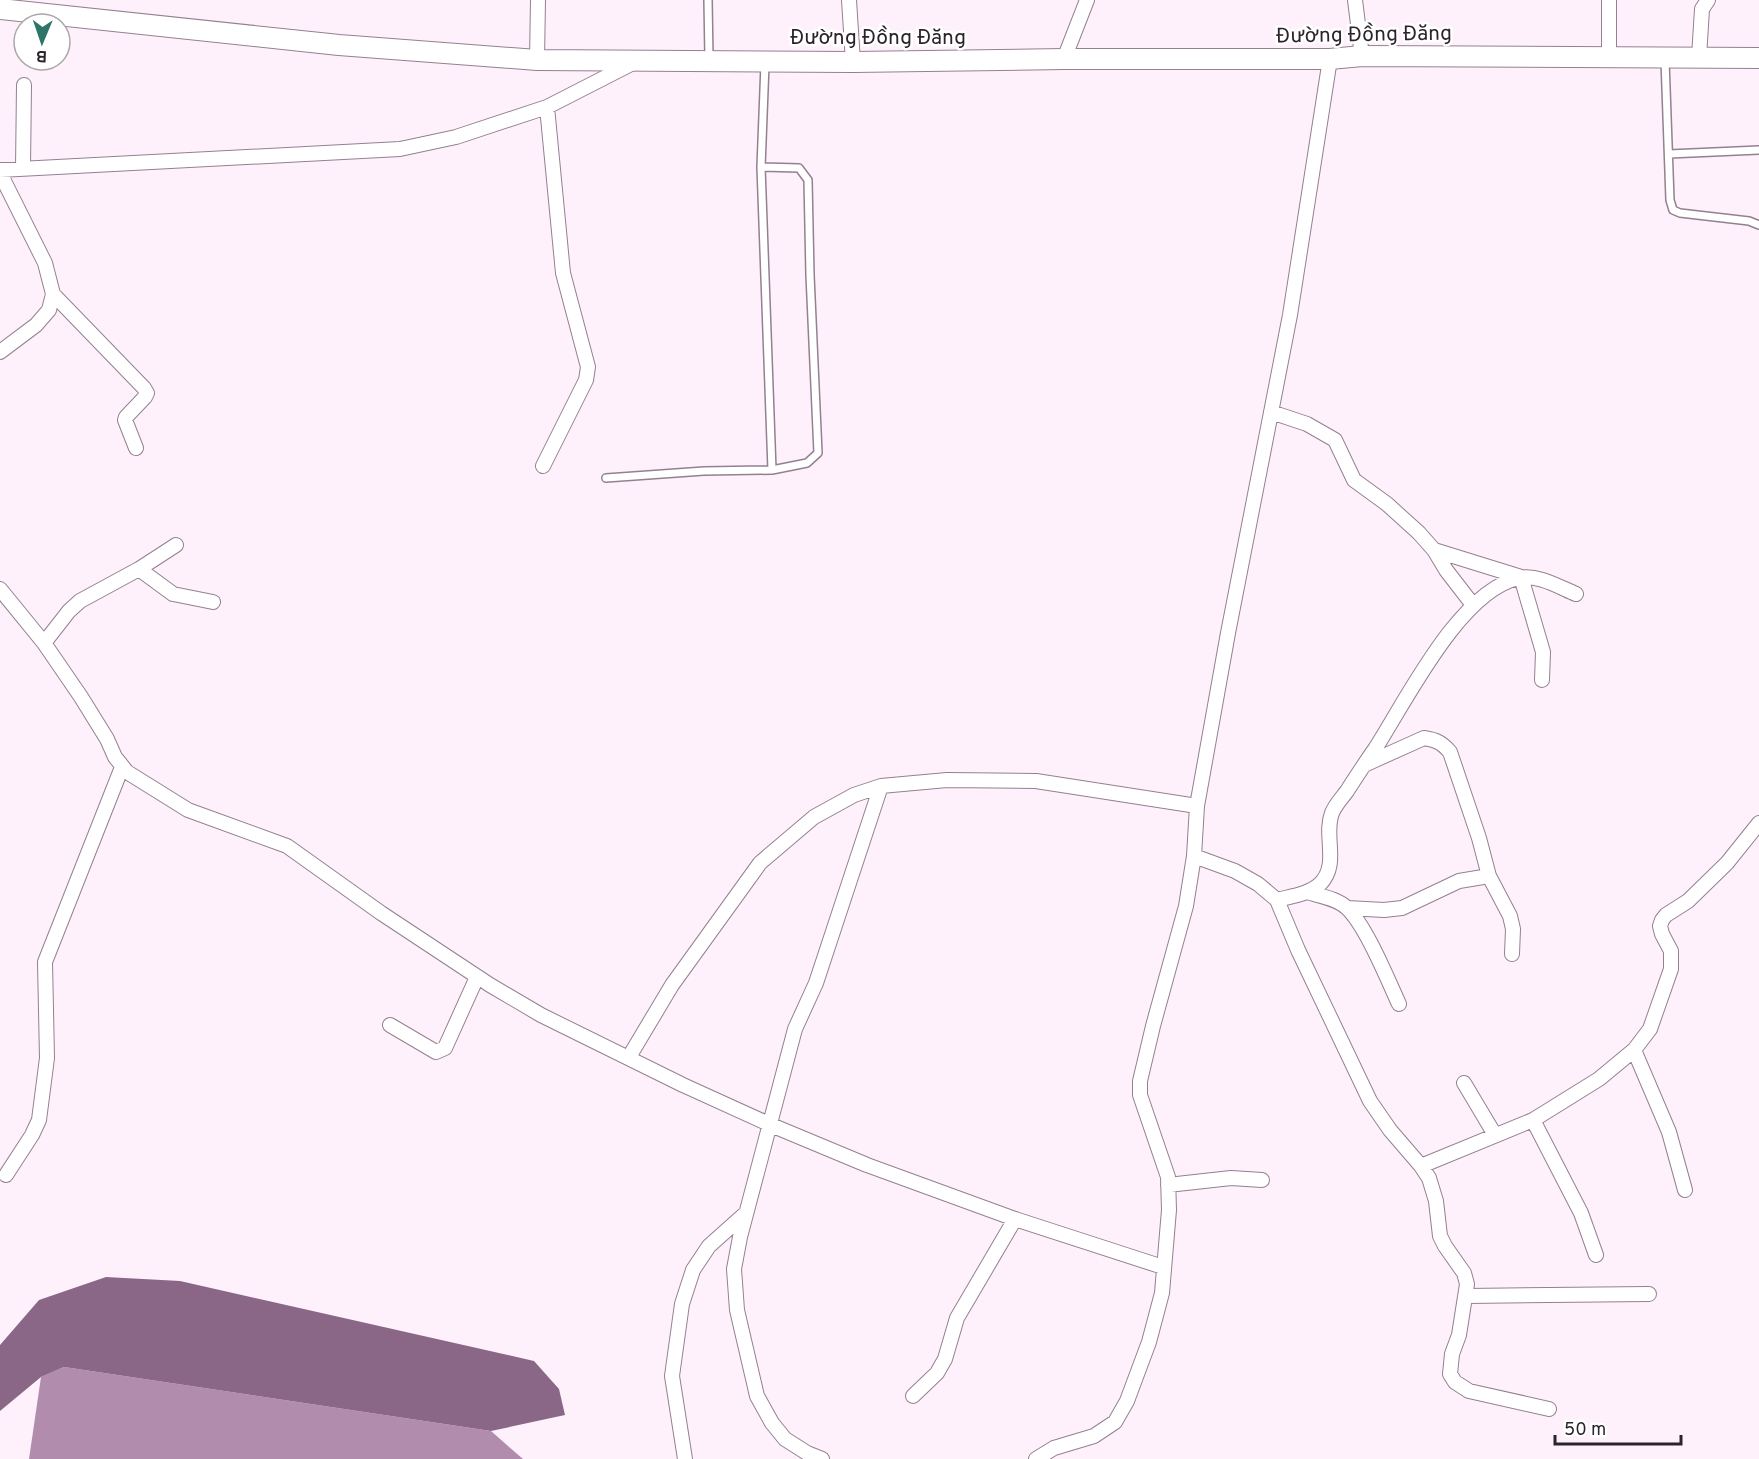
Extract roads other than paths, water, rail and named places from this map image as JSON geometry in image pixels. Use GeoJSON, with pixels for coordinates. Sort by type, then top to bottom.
{"type":"FeatureCollection","features":[{"type":"Feature","properties":{"kind":"main road","name":"Đường Đồng Đăng"},"geometry":{"type":"LineString","coordinates":[[0,9],[52,7],[339,45],[537,60],[853,62],[1330,59],[1362,56],[1759,58]]}},
{"type":"Feature","properties":{"kind":"street"},"geometry":{"type":"LineString","coordinates":[[537,60],[538,0]]}},
{"type":"Feature","properties":{"kind":"street"},"geometry":{"type":"LineString","coordinates":[[849,0],[853,62]]}},
{"type":"Feature","properties":{"kind":"street"},"geometry":{"type":"LineString","coordinates":[[1064,59],[1087,0]]}},
{"type":"Feature","properties":{"kind":"street"},"geometry":{"type":"LineString","coordinates":[[1354,0],[1362,56]]}},
{"type":"Feature","properties":{"kind":"street"},"geometry":{"type":"LineString","coordinates":[[1609,0],[1610,57]]}},
{"type":"Feature","properties":{"kind":"street"},"geometry":{"type":"LineString","coordinates":[[1699,57],[1702,9],[1708,0]]}},
{"type":"Feature","properties":{"kind":"street"},"geometry":{"type":"LineString","coordinates":[[1036,1459],[1054,1448],[1094,1436],[1114,1422],[1127,1401],[1149,1342],[1162,1293],[1169,1210],[1168,1185],[1140,1095],[1140,1081],[1186,906],[1194,856],[1197,806],[1290,315],[1330,59]]}},
{"type":"Feature","properties":{"kind":"street"},"geometry":{"type":"LineString","coordinates":[[0,352],[36,325],[49,310],[53,294],[45,263],[0,171],[400,149],[456,137],[547,106],[637,61]]}},
{"type":"Feature","properties":{"kind":"street"},"geometry":{"type":"LineString","coordinates":[[23,168],[24,86]]}},
{"type":"Feature","properties":{"kind":"street"},"geometry":{"type":"LineString","coordinates":[[543,466],[586,380],[588,367],[563,273],[547,106]]}},
{"type":"Feature","properties":{"kind":"street"},"geometry":{"type":"LineString","coordinates":[[53,294],[147,393],[125,420],[136,448]]}},
{"type":"Feature","properties":{"kind":"street"},"geometry":{"type":"LineString","coordinates":[[1271,412],[1307,424],[1335,440],[1354,480],[1386,504],[1434,550],[1446,570],[1473,604]]}},
{"type":"Feature","properties":{"kind":"street"},"geometry":{"type":"LineString","coordinates":[[44,643],[69,610],[80,601],[139,569],[176,545]]}},
{"type":"Feature","properties":{"kind":"street"},"geometry":{"type":"LineString","coordinates":[[1434,550],[1521,577],[1547,581],[1576,594]]}},
{"type":"Feature","properties":{"kind":"street"},"geometry":{"type":"LineString","coordinates":[[139,569],[173,594],[213,602]]}},
{"type":"Feature","properties":{"kind":"street"},"geometry":{"type":"LineString","coordinates":[[1278,900],[1307,892],[1320,883],[1327,872],[1330,860],[1332,811],[1364,765],[1413,686],[1473,604],[1500,585],[1521,577]]}},
{"type":"Feature","properties":{"kind":"street"},"geometry":{"type":"LineString","coordinates":[[1521,577],[1543,652],[1542,680]]}},
{"type":"Feature","properties":{"kind":"street"},"geometry":{"type":"LineString","coordinates":[[0,589],[44,643],[81,697],[127,772],[188,810],[287,846],[381,913],[477,977],[541,1015],[683,1085],[867,1165],[1015,1219],[1163,1267]]}},
{"type":"Feature","properties":{"kind":"street"},"geometry":{"type":"LineString","coordinates":[[1364,765],[1425,738],[1443,744],[1450,752],[1479,838],[1489,876],[1510,916],[1513,929],[1512,954]]}},
{"type":"Feature","properties":{"kind":"street"},"geometry":{"type":"LineString","coordinates":[[6,1174],[32,1135],[39,1120],[47,1058],[45,962],[122,766]]}},
{"type":"Feature","properties":{"kind":"street"},"geometry":{"type":"LineString","coordinates":[[629,1058],[672,985],[760,863],[814,817],[854,795],[881,786],[947,780],[1036,782],[1197,806]]}},
{"type":"Feature","properties":{"kind":"street"},"geometry":{"type":"LineString","coordinates":[[822,1459],[807,1453],[785,1439],[772,1423],[757,1396],[737,1310],[734,1269],[746,1213],[795,1029],[816,983],[881,786]]}},
{"type":"Feature","properties":{"kind":"street"},"geometry":{"type":"LineString","coordinates":[[1421,1166],[1533,1120],[1599,1079],[1634,1050],[1650,1029],[1671,969],[1671,951],[1662,934],[1662,920],[1688,901],[1727,863],[1759,823]]}},
{"type":"Feature","properties":{"kind":"street"},"geometry":{"type":"LineString","coordinates":[[1194,856],[1235,871],[1258,884],[1278,900],[1298,950],[1370,1101],[1429,1178],[1436,1201],[1440,1236],[1464,1273],[1467,1284],[1460,1335],[1452,1354],[1450,1374],[1455,1382],[1469,1391],[1550,1409]]}},
{"type":"Feature","properties":{"kind":"street"},"geometry":{"type":"LineString","coordinates":[[1347,908],[1383,910],[1402,908],[1459,881],[1489,876]]}},
{"type":"Feature","properties":{"kind":"street"},"geometry":{"type":"LineString","coordinates":[[1307,892],[1339,902],[1347,908],[1362,930],[1399,1004]]}},
{"type":"Feature","properties":{"kind":"street"},"geometry":{"type":"LineString","coordinates":[[390,1025],[436,1052],[442,1051],[477,977]]}},
{"type":"Feature","properties":{"kind":"street"},"geometry":{"type":"LineString","coordinates":[[1634,1050],[1669,1132],[1685,1190]]}},
{"type":"Feature","properties":{"kind":"street"},"geometry":{"type":"LineString","coordinates":[[1464,1083],[1495,1136]]}},
{"type":"Feature","properties":{"kind":"street"},"geometry":{"type":"LineString","coordinates":[[1533,1120],[1581,1213],[1596,1254]]}},
{"type":"Feature","properties":{"kind":"street"},"geometry":{"type":"LineString","coordinates":[[1168,1185],[1231,1178],[1262,1180]]}},
{"type":"Feature","properties":{"kind":"street"},"geometry":{"type":"LineString","coordinates":[[685,1459],[672,1376],[682,1304],[693,1270],[709,1246],[746,1213]]}},
{"type":"Feature","properties":{"kind":"street"},"geometry":{"type":"LineString","coordinates":[[913,1396],[937,1373],[945,1359],[957,1318],[1015,1219]]}},
{"type":"Feature","properties":{"kind":"street"},"geometry":{"type":"LineString","coordinates":[[1467,1296],[1649,1294]]}},
{"type":"Feature","properties":{"kind":"lane"},"geometry":{"type":"LineString","coordinates":[[708,0],[709,61]]}},
{"type":"Feature","properties":{"kind":"lane"},"geometry":{"type":"LineString","coordinates":[[1665,58],[1670,200],[1673,210],[1680,213],[1749,221],[1759,225]]}},
{"type":"Feature","properties":{"kind":"lane"},"geometry":{"type":"LineString","coordinates":[[765,61],[761,167],[772,470]]}},
{"type":"Feature","properties":{"kind":"lane"},"geometry":{"type":"LineString","coordinates":[[1669,154],[1759,150]]}},
{"type":"Feature","properties":{"kind":"lane"},"geometry":{"type":"LineString","coordinates":[[606,478],[704,471],[772,470],[807,463],[818,453],[808,180],[799,168],[761,167]]}}]}
